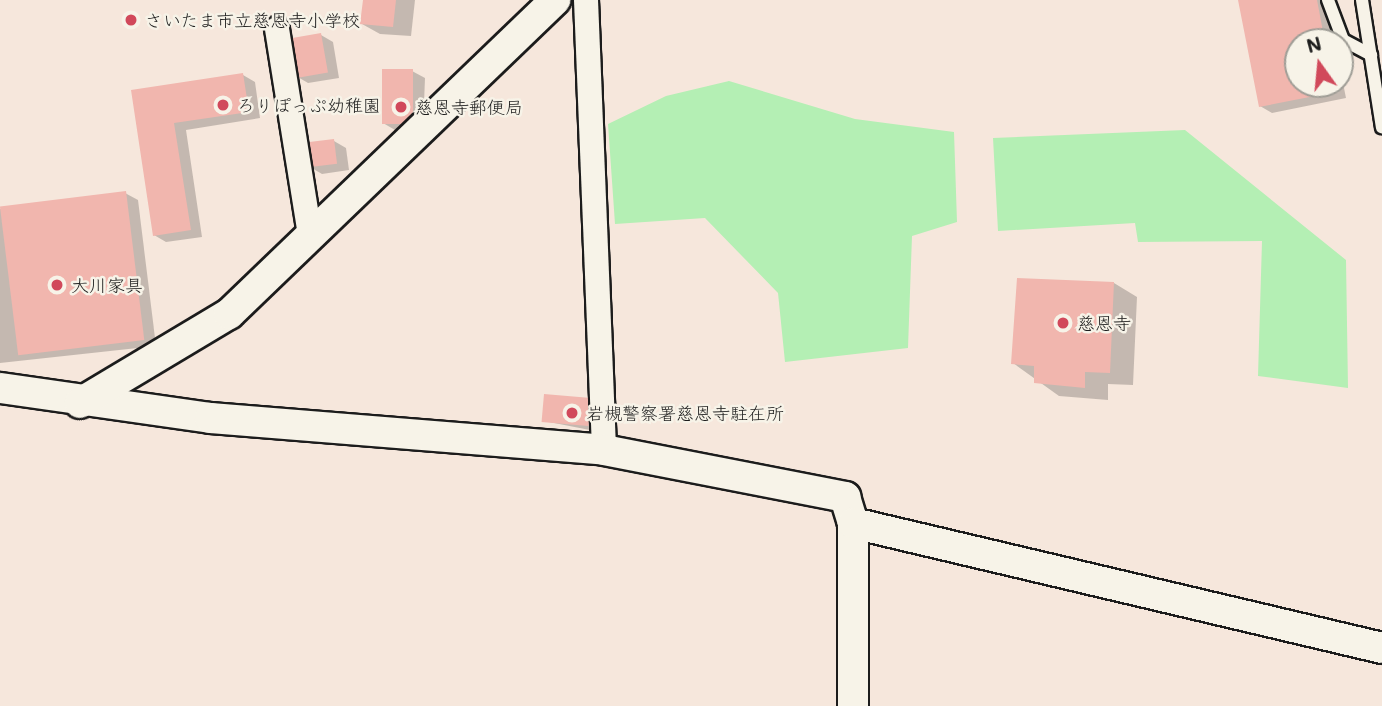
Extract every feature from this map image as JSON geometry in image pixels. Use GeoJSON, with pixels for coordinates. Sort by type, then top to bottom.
{"type":"FeatureCollection","features":[{"type":"Feature","properties":{"kind":"street"},"geometry":{"type":"LineString","coordinates":[[80,402],[229,314],[555,0]]}},
{"type":"Feature","properties":{"kind":"street"},"geometry":{"type":"LineString","coordinates":[[586,0],[604,450]]}},
{"type":"Feature","properties":{"kind":"street"},"geometry":{"type":"LineString","coordinates":[[277,29],[310,236]]}},
{"type":"Feature","properties":{"kind":"street"},"geometry":{"type":"LineString","coordinates":[[0,388],[80,402],[604,450],[845,497],[853,523],[853,706]]}},
{"type":"Feature","properties":{"kind":"street"},"geometry":{"type":"LineString","coordinates":[[853,523],[1382,648]]}},
{"type":"Feature","properties":{"kind":"lane"},"geometry":{"type":"LineString","coordinates":[[1328,0],[1343,40],[1371,55]]}},
{"type":"Feature","properties":{"kind":"lane"},"geometry":{"type":"LineString","coordinates":[[1362,0],[1382,127]]}},
{"type":"Feature","properties":{"kind":"green space"},"geometry":{"type":"Polygon","coordinates":[[[729,81],[855,119],[954,132],[957,222],[912,236],[908,348],[785,362],[778,293],[705,218],[615,224],[608,124],[666,96],[729,81]]]}},
{"type":"Feature","properties":{"kind":"green space"},"geometry":{"type":"Polygon","coordinates":[[[1185,130],[1346,260],[1348,388],[1258,376],[1262,241],[1138,242],[1135,223],[998,231],[993,138],[1185,130]]]}},
{"type":"Feature","properties":{"kind":"building"},"geometry":{"type":"Polygon","coordinates":[[[363,0],[396,0],[393,27],[360,24],[363,0]]]}},
{"type":"Feature","properties":{"kind":"building"},"geometry":{"type":"Polygon","coordinates":[[[1238,0],[1317,0],[1322,28],[1284,28],[1284,98],[1305,98],[1259,107],[1238,0]]]}},
{"type":"Feature","properties":{"kind":"building"},"geometry":{"type":"Polygon","coordinates":[[[321,33],[328,72],[296,78],[289,39],[321,33]]]}},
{"type":"Feature","properties":{"kind":"building"},"geometry":{"type":"Polygon","coordinates":[[[382,69],[413,69],[413,124],[382,124],[382,69]]]}},
{"type":"Feature","properties":{"kind":"building"},"geometry":{"type":"Polygon","coordinates":[[[243,73],[249,112],[174,123],[191,230],[153,236],[131,90],[243,73]]]}},
{"type":"Feature","properties":{"kind":"building"},"geometry":{"type":"Polygon","coordinates":[[[334,139],[337,164],[308,167],[305,143],[334,139]]]}},
{"type":"Feature","properties":{"kind":"building"},"geometry":{"type":"Polygon","coordinates":[[[126,191],[144,340],[18,355],[0,206],[126,191]]]}},
{"type":"Feature","properties":{"kind":"building","name":"慈恩寺"},"geometry":{"type":"Polygon","coordinates":[[[1017,278],[1114,282],[1110,373],[1085,372],[1085,388],[1034,383],[1034,366],[1011,364],[1017,278]]]}},
{"type":"Feature","properties":{"kind":"building"},"geometry":{"type":"Polygon","coordinates":[[[544,394],[591,398],[588,426],[542,422],[544,394]]]}},
{"type":"Feature","properties":{"kind":"place","name":"さいたま市立慈恩寺小学校"},"geometry":{"type":"Point","coordinates":[131,20]}},
{"type":"Feature","properties":{"kind":"place","name":"ろりぽっぷ幼稚園"},"geometry":{"type":"Point","coordinates":[223,105]}},
{"type":"Feature","properties":{"kind":"place","name":"慈恩寺郵便局"},"geometry":{"type":"Point","coordinates":[401,107]}},
{"type":"Feature","properties":{"kind":"place","name":"大川家具"},"geometry":{"type":"Point","coordinates":[57,285]}},
{"type":"Feature","properties":{"kind":"place","name":"慈恩寺"},"geometry":{"type":"Point","coordinates":[1063,323]}},
{"type":"Feature","properties":{"kind":"place","name":"岩槻警察署慈恩寺駐在所"},"geometry":{"type":"Point","coordinates":[572,413]}}]}
